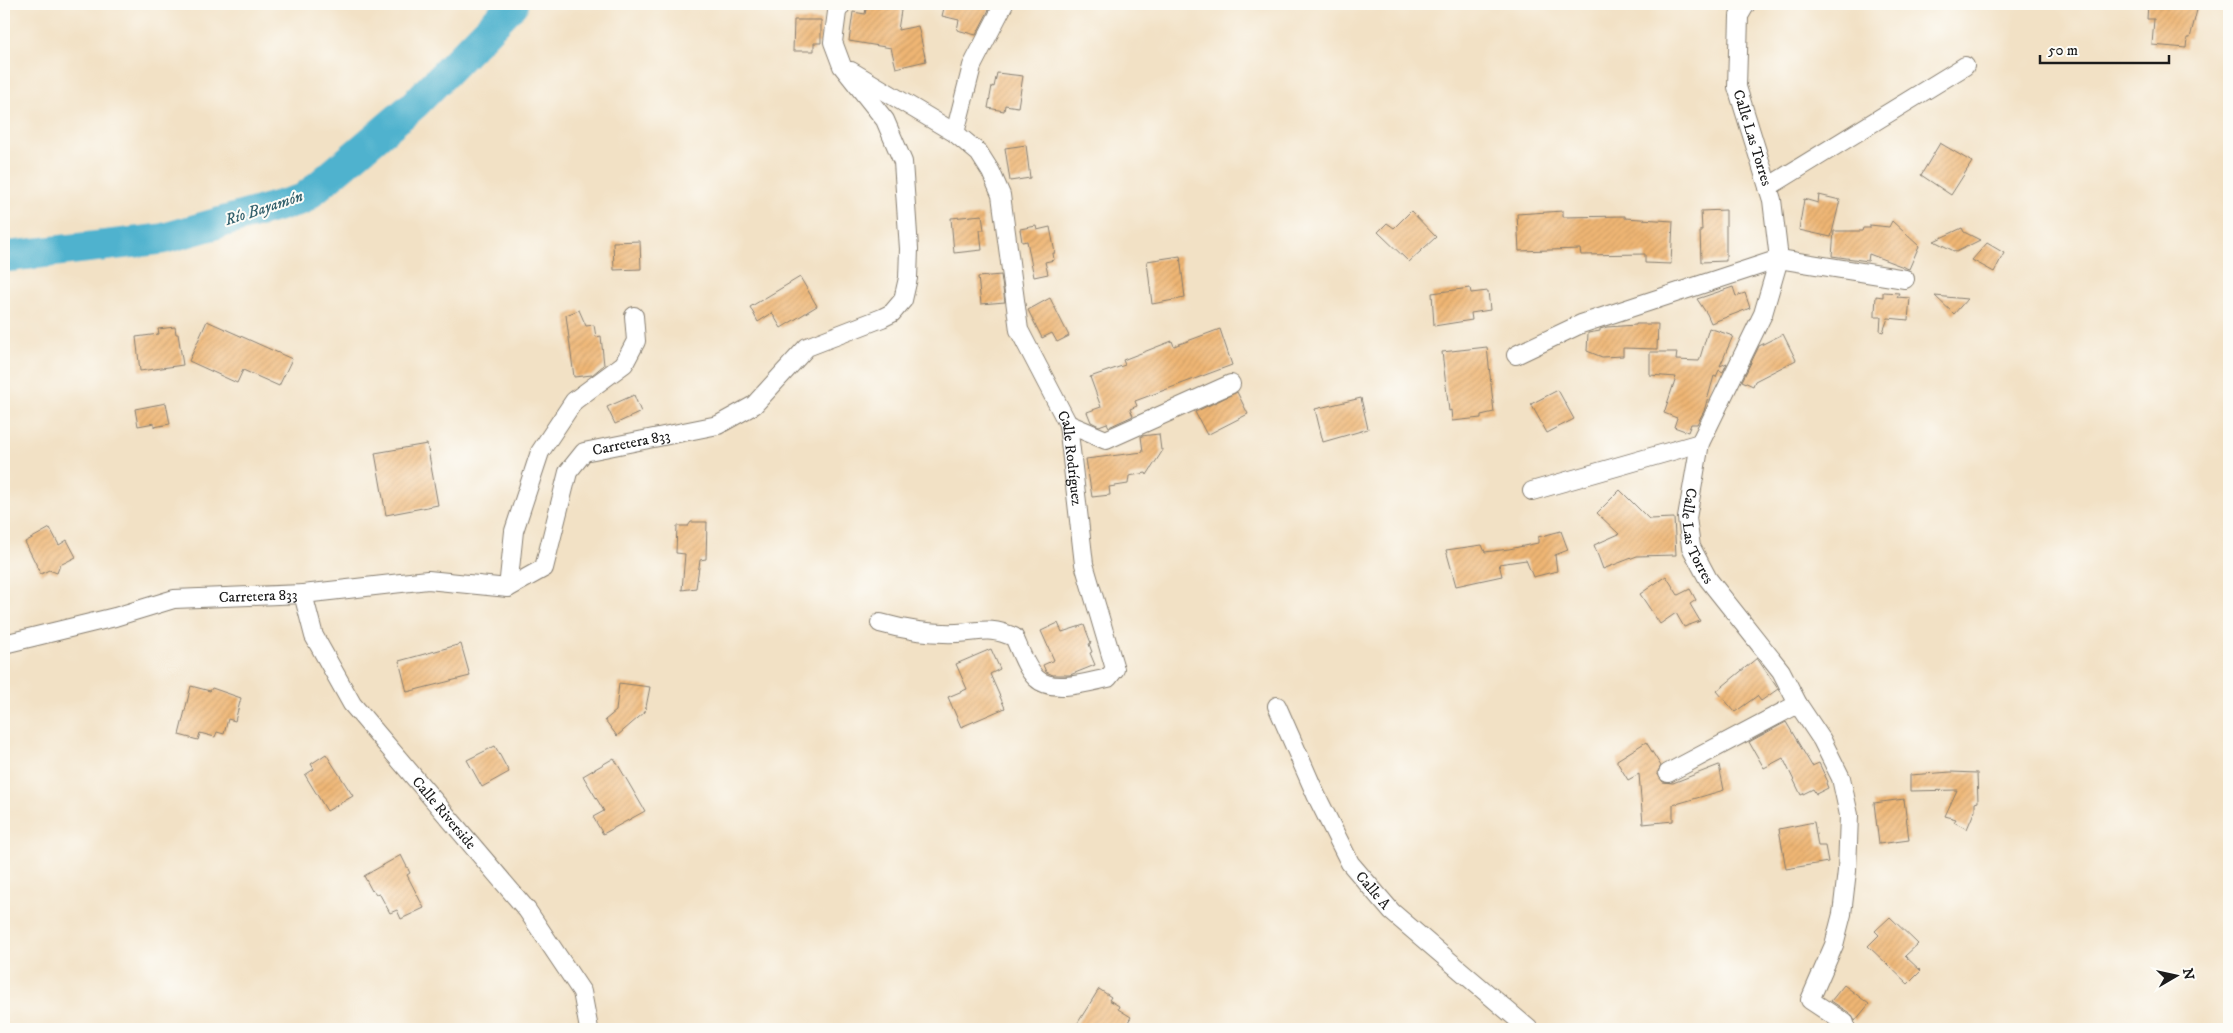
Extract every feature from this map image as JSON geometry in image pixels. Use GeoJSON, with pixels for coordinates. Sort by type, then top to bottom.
{"type":"FeatureCollection","features":[{"type":"Feature","properties":{"kind":"street","name":"Carretera 833"},"geometry":{"type":"LineString","coordinates":[[4,644],[115,617],[174,599],[303,594],[428,580],[508,588],[544,568],[568,472],[584,452],[718,425],[754,405],[807,347],[887,316],[904,300],[909,249],[903,162],[885,120],[842,66],[833,42],[837,12],[842,4]]}},
{"type":"Feature","properties":{"kind":"street"},"geometry":{"type":"LineString","coordinates":[[955,132],[972,66],[1004,4]]}},
{"type":"Feature","properties":{"kind":"street","name":"Calle Las Torres"},"geometry":{"type":"LineString","coordinates":[[1746,4],[1739,16],[1736,87],[1772,200],[1778,259],[1763,314],[1700,443],[1687,518],[1691,546],[1708,578],[1781,671],[1798,704],[1822,740],[1841,778],[1849,815],[1847,871],[1842,914],[1834,945],[1810,1000],[1845,1023]]}},
{"type":"Feature","properties":{"kind":"street","name":"Calle Rodríguez"},"geometry":{"type":"LineString","coordinates":[[842,66],[955,132],[979,153],[991,172],[1001,195],[1019,330],[1068,424],[1084,564],[1115,669],[1108,678],[1068,687],[1051,685],[1037,680],[1014,637],[1002,632],[988,630],[957,633],[928,632],[901,629],[880,622]]}},
{"type":"Feature","properties":{"kind":"street"},"geometry":{"type":"LineString","coordinates":[[1768,187],[1965,66]]}},
{"type":"Feature","properties":{"kind":"street"},"geometry":{"type":"LineString","coordinates":[[1516,355],[1581,324],[1778,259],[1905,279]]}},
{"type":"Feature","properties":{"kind":"street"},"geometry":{"type":"LineString","coordinates":[[508,588],[514,531],[540,452],[574,401],[624,364],[636,341],[634,316]]}},
{"type":"Feature","properties":{"kind":"street"},"geometry":{"type":"LineString","coordinates":[[1068,424],[1106,440],[1231,384]]}},
{"type":"Feature","properties":{"kind":"street"},"geometry":{"type":"LineString","coordinates":[[1532,491],[1700,443]]}},
{"type":"Feature","properties":{"kind":"street","name":"Calle Riverside"},"geometry":{"type":"LineString","coordinates":[[303,594],[314,636],[352,704],[527,910],[582,992],[588,1029]]}},
{"type":"Feature","properties":{"kind":"street"},"geometry":{"type":"LineString","coordinates":[[1668,773],[1798,704]]}},
{"type":"Feature","properties":{"kind":"street","name":"Calle A"},"geometry":{"type":"LineString","coordinates":[[1277,706],[1316,795],[1350,863],[1392,912],[1529,1029]]}},
{"type":"Feature","properties":{"kind":"building"},"geometry":{"type":"Polygon","coordinates":[[[867,4],[902,4],[898,30],[918,26],[926,61],[896,68],[891,48],[849,41],[853,12],[865,14],[867,4]]]}},
{"type":"Feature","properties":{"kind":"building"},"geometry":{"type":"Polygon","coordinates":[[[945,4],[992,4],[976,35],[957,30],[959,20],[942,16],[945,4]]]}},
{"type":"Feature","properties":{"kind":"building"},"geometry":{"type":"Polygon","coordinates":[[[2148,4],[2190,4],[2198,6],[2190,38],[2187,38],[2186,48],[2152,45],[2154,19],[2147,19],[2148,4]]]}},
{"type":"Feature","properties":{"kind":"building"},"geometry":{"type":"Polygon","coordinates":[[[794,20],[821,20],[821,43],[814,43],[814,51],[793,51],[794,20]]]}},
{"type":"Feature","properties":{"kind":"building"},"geometry":{"type":"Polygon","coordinates":[[[997,73],[1023,76],[1018,107],[1005,105],[1004,111],[988,108],[992,86],[994,87],[997,73]]]}},
{"type":"Feature","properties":{"kind":"building"},"geometry":{"type":"Polygon","coordinates":[[[1940,143],[1972,162],[1951,195],[1921,175],[1940,143]]]}},
{"type":"Feature","properties":{"kind":"building"},"geometry":{"type":"Polygon","coordinates":[[[1026,145],[1030,178],[1010,181],[1005,148],[1026,145]]]}},
{"type":"Feature","properties":{"kind":"building"},"geometry":{"type":"Polygon","coordinates":[[[1819,195],[1840,200],[1831,237],[1799,230],[1804,199],[1818,203],[1819,195]]]}},
{"type":"Feature","properties":{"kind":"building"},"geometry":{"type":"Polygon","coordinates":[[[1726,210],[1726,261],[1701,262],[1701,211],[1726,210]]]}},
{"type":"Feature","properties":{"kind":"building"},"geometry":{"type":"Polygon","coordinates":[[[1411,211],[1436,237],[1409,262],[1378,232],[1387,223],[1394,228],[1411,211]]]}},
{"type":"Feature","properties":{"kind":"building"},"geometry":{"type":"Polygon","coordinates":[[[1563,211],[1563,217],[1625,216],[1625,218],[1673,221],[1671,264],[1645,263],[1645,254],[1581,255],[1580,249],[1519,251],[1517,214],[1563,211]]]}},
{"type":"Feature","properties":{"kind":"building"},"geometry":{"type":"Polygon","coordinates":[[[982,215],[984,230],[980,230],[982,250],[954,253],[951,218],[982,215]]]}},
{"type":"Feature","properties":{"kind":"building"},"geometry":{"type":"Polygon","coordinates":[[[1892,221],[1919,246],[1909,269],[1869,254],[1868,261],[1832,256],[1834,231],[1862,231],[1863,228],[1870,228],[1870,225],[1889,227],[1892,221]]]}},
{"type":"Feature","properties":{"kind":"building"},"geometry":{"type":"Polygon","coordinates":[[[1036,226],[1037,230],[1050,227],[1055,253],[1053,253],[1054,260],[1045,262],[1048,274],[1034,277],[1027,241],[1022,242],[1020,229],[1036,226]]]}},
{"type":"Feature","properties":{"kind":"building"},"geometry":{"type":"Polygon","coordinates":[[[1962,228],[1964,232],[1980,240],[1956,252],[1934,241],[1962,228]]]}},
{"type":"Feature","properties":{"kind":"building"},"geometry":{"type":"Polygon","coordinates":[[[640,241],[641,269],[614,270],[613,242],[640,241]]]}},
{"type":"Feature","properties":{"kind":"building"},"geometry":{"type":"Polygon","coordinates":[[[1987,243],[2004,253],[1994,272],[1972,260],[1987,243]]]}},
{"type":"Feature","properties":{"kind":"building"},"geometry":{"type":"Polygon","coordinates":[[[1180,256],[1185,298],[1152,304],[1147,261],[1180,256]]]}},
{"type":"Feature","properties":{"kind":"building"},"geometry":{"type":"Polygon","coordinates":[[[1001,275],[1005,302],[981,304],[978,277],[1001,275]]]}},
{"type":"Feature","properties":{"kind":"building"},"geometry":{"type":"Polygon","coordinates":[[[800,277],[817,306],[781,328],[772,313],[758,322],[750,307],[800,277]]]}},
{"type":"Feature","properties":{"kind":"building"},"geometry":{"type":"Polygon","coordinates":[[[1733,287],[1736,296],[1745,293],[1750,308],[1711,323],[1697,299],[1733,287]]]}},
{"type":"Feature","properties":{"kind":"building"},"geometry":{"type":"Polygon","coordinates":[[[1470,288],[1471,293],[1488,291],[1490,310],[1471,313],[1472,320],[1434,326],[1432,293],[1470,288]]]}},
{"type":"Feature","properties":{"kind":"building"},"geometry":{"type":"Polygon","coordinates":[[[1883,292],[1899,293],[1897,297],[1910,298],[1908,320],[1888,318],[1883,332],[1880,331],[1881,317],[1875,317],[1875,312],[1876,296],[1883,297],[1883,292]]]}},
{"type":"Feature","properties":{"kind":"building"},"geometry":{"type":"Polygon","coordinates":[[[1935,296],[1967,299],[1954,314],[1935,296]]]}},
{"type":"Feature","properties":{"kind":"building"},"geometry":{"type":"Polygon","coordinates":[[[1050,298],[1069,336],[1057,342],[1052,333],[1042,338],[1028,310],[1050,298]]]}},
{"type":"Feature","properties":{"kind":"building"},"geometry":{"type":"Polygon","coordinates":[[[579,310],[586,326],[594,325],[596,337],[601,336],[604,365],[592,375],[574,377],[566,315],[579,310]]]}},
{"type":"Feature","properties":{"kind":"building"},"geometry":{"type":"Polygon","coordinates":[[[207,321],[292,359],[279,386],[243,370],[237,383],[189,361],[207,321]]]}},
{"type":"Feature","properties":{"kind":"building"},"geometry":{"type":"Polygon","coordinates":[[[1658,324],[1657,349],[1623,348],[1623,356],[1602,357],[1587,351],[1588,333],[1600,331],[1600,329],[1607,327],[1658,324]]]}},
{"type":"Feature","properties":{"kind":"building"},"geometry":{"type":"Polygon","coordinates":[[[175,327],[183,365],[140,371],[136,337],[159,334],[158,329],[175,327]]]}},
{"type":"Feature","properties":{"kind":"building"},"geometry":{"type":"Polygon","coordinates":[[[1709,328],[1733,336],[1720,366],[1727,363],[1723,372],[1719,370],[1716,377],[1714,376],[1704,411],[1697,424],[1691,424],[1688,432],[1674,427],[1677,418],[1664,413],[1676,377],[1650,375],[1650,352],[1677,352],[1676,360],[1699,361],[1709,328]]]}},
{"type":"Feature","properties":{"kind":"building"},"geometry":{"type":"Polygon","coordinates":[[[1220,329],[1232,365],[1135,401],[1137,406],[1130,409],[1133,416],[1109,427],[1107,423],[1099,426],[1091,422],[1087,412],[1101,407],[1090,377],[1125,365],[1123,360],[1172,341],[1174,346],[1220,329]]]}},
{"type":"Feature","properties":{"kind":"building"},"geometry":{"type":"Polygon","coordinates":[[[1783,334],[1796,360],[1755,381],[1753,386],[1742,381],[1759,346],[1783,334]]]}},
{"type":"Feature","properties":{"kind":"building"},"geometry":{"type":"Polygon","coordinates":[[[1487,347],[1494,412],[1481,415],[1481,418],[1452,421],[1451,410],[1449,411],[1442,352],[1487,347]]]}},
{"type":"Feature","properties":{"kind":"building"},"geometry":{"type":"Polygon","coordinates":[[[1558,390],[1574,419],[1547,433],[1531,404],[1558,390]]]}},
{"type":"Feature","properties":{"kind":"building"},"geometry":{"type":"Polygon","coordinates":[[[1237,392],[1248,414],[1207,435],[1195,412],[1237,392]]]}},
{"type":"Feature","properties":{"kind":"building"},"geometry":{"type":"Polygon","coordinates":[[[634,395],[641,412],[615,424],[607,407],[634,395]]]}},
{"type":"Feature","properties":{"kind":"building"},"geometry":{"type":"Polygon","coordinates":[[[1361,398],[1368,429],[1323,442],[1315,409],[1361,398]]]}},
{"type":"Feature","properties":{"kind":"building"},"geometry":{"type":"Polygon","coordinates":[[[166,403],[170,424],[154,427],[154,423],[138,426],[135,409],[166,403]]]}},
{"type":"Feature","properties":{"kind":"building"},"geometry":{"type":"Polygon","coordinates":[[[1159,434],[1161,450],[1163,450],[1147,475],[1146,473],[1129,476],[1128,484],[1109,487],[1110,495],[1092,497],[1086,459],[1143,452],[1141,436],[1159,434]]]}},
{"type":"Feature","properties":{"kind":"building"},"geometry":{"type":"Polygon","coordinates":[[[427,444],[438,505],[386,515],[375,453],[427,444]]]}},
{"type":"Feature","properties":{"kind":"building"},"geometry":{"type":"Polygon","coordinates":[[[1620,490],[1649,519],[1674,518],[1676,555],[1637,556],[1603,569],[1594,545],[1619,534],[1597,513],[1620,490]]]}},
{"type":"Feature","properties":{"kind":"building"},"geometry":{"type":"Polygon","coordinates":[[[691,522],[707,522],[706,559],[700,560],[696,588],[682,590],[685,554],[676,553],[677,526],[688,526],[691,522]]]}},
{"type":"Feature","properties":{"kind":"building"},"geometry":{"type":"Polygon","coordinates":[[[50,528],[59,545],[67,540],[76,557],[60,565],[57,573],[49,570],[41,574],[25,542],[50,528]]]}},
{"type":"Feature","properties":{"kind":"building"},"geometry":{"type":"Polygon","coordinates":[[[1561,531],[1568,550],[1555,555],[1557,571],[1533,577],[1526,560],[1499,564],[1502,576],[1456,586],[1446,550],[1482,545],[1485,552],[1509,549],[1538,543],[1538,537],[1561,531]]]}},
{"type":"Feature","properties":{"kind":"building"},"geometry":{"type":"Polygon","coordinates":[[[1666,576],[1678,595],[1690,589],[1696,600],[1690,604],[1700,621],[1684,627],[1676,613],[1660,624],[1640,594],[1666,576]]]}},
{"type":"Feature","properties":{"kind":"building"},"geometry":{"type":"Polygon","coordinates":[[[1058,623],[1062,632],[1084,625],[1091,643],[1089,644],[1092,652],[1090,653],[1095,665],[1070,675],[1053,675],[1046,672],[1043,665],[1054,660],[1041,631],[1058,623]]]}},
{"type":"Feature","properties":{"kind":"building"},"geometry":{"type":"Polygon","coordinates":[[[461,644],[470,676],[407,692],[399,661],[461,644]]]}},
{"type":"Feature","properties":{"kind":"building"},"geometry":{"type":"Polygon","coordinates":[[[991,649],[1000,669],[990,674],[1005,708],[961,727],[948,697],[967,689],[956,664],[991,649]]]}},
{"type":"Feature","properties":{"kind":"building"},"geometry":{"type":"Polygon","coordinates":[[[1757,658],[1778,689],[1761,701],[1757,696],[1735,712],[1717,691],[1757,658]]]}},
{"type":"Feature","properties":{"kind":"building"},"geometry":{"type":"Polygon","coordinates":[[[619,683],[650,687],[645,712],[617,736],[605,720],[616,711],[619,683]]]}},
{"type":"Feature","properties":{"kind":"building"},"geometry":{"type":"Polygon","coordinates":[[[191,686],[210,691],[212,688],[241,698],[235,721],[228,719],[224,734],[217,732],[215,737],[200,733],[198,740],[179,735],[191,686]]]}},
{"type":"Feature","properties":{"kind":"building"},"geometry":{"type":"Polygon","coordinates":[[[1786,722],[1812,766],[1819,763],[1828,782],[1826,783],[1828,788],[1816,794],[1813,789],[1801,795],[1783,758],[1764,768],[1749,742],[1786,722]]]}},
{"type":"Feature","properties":{"kind":"building"},"geometry":{"type":"Polygon","coordinates":[[[1646,742],[1661,766],[1657,773],[1663,782],[1673,783],[1719,765],[1724,790],[1673,805],[1673,821],[1643,824],[1639,774],[1628,780],[1617,760],[1646,742]]]}},
{"type":"Feature","properties":{"kind":"building"},"geometry":{"type":"Polygon","coordinates":[[[495,746],[509,772],[482,787],[467,760],[495,746]]]}},
{"type":"Feature","properties":{"kind":"building"},"geometry":{"type":"Polygon","coordinates":[[[326,754],[353,796],[327,811],[305,775],[314,769],[311,764],[326,754]]]}},
{"type":"Feature","properties":{"kind":"building"},"geometry":{"type":"Polygon","coordinates":[[[614,758],[645,811],[603,834],[593,817],[604,811],[583,776],[614,758]]]}},
{"type":"Feature","properties":{"kind":"building"},"geometry":{"type":"Polygon","coordinates":[[[1951,772],[1977,773],[1978,802],[1975,803],[1975,810],[1967,829],[1954,822],[1956,819],[1945,816],[1957,790],[1910,791],[1910,775],[1951,772]]]}},
{"type":"Feature","properties":{"kind":"building"},"geometry":{"type":"Polygon","coordinates":[[[1904,799],[1909,840],[1879,844],[1874,803],[1904,799]]]}},
{"type":"Feature","properties":{"kind":"building"},"geometry":{"type":"Polygon","coordinates":[[[1814,822],[1818,846],[1825,846],[1828,862],[1786,869],[1779,829],[1814,822]]]}},
{"type":"Feature","properties":{"kind":"building"},"geometry":{"type":"Polygon","coordinates":[[[401,855],[410,873],[407,875],[424,908],[401,919],[397,910],[390,913],[379,893],[376,894],[372,891],[364,876],[401,855]]]}},
{"type":"Feature","properties":{"kind":"building"},"geometry":{"type":"Polygon","coordinates":[[[1890,917],[1918,944],[1905,956],[1921,971],[1908,984],[1868,946],[1879,935],[1875,931],[1890,917]]]}},
{"type":"Feature","properties":{"kind":"building"},"geometry":{"type":"Polygon","coordinates":[[[1844,985],[1869,1004],[1855,1021],[1851,1014],[1831,1001],[1844,985]]]}},
{"type":"Feature","properties":{"kind":"building"},"geometry":{"type":"Polygon","coordinates":[[[1099,989],[1111,997],[1109,1000],[1119,1006],[1118,1009],[1131,1017],[1124,1029],[1085,1029],[1077,1024],[1099,989]]]}},
{"type":"Feature","properties":{"kind":"waterway","name":"Río Bayamón"},"geometry":{"type":"LineString","coordinates":[[4,257],[162,239],[303,199],[415,104],[513,4]]}}]}
